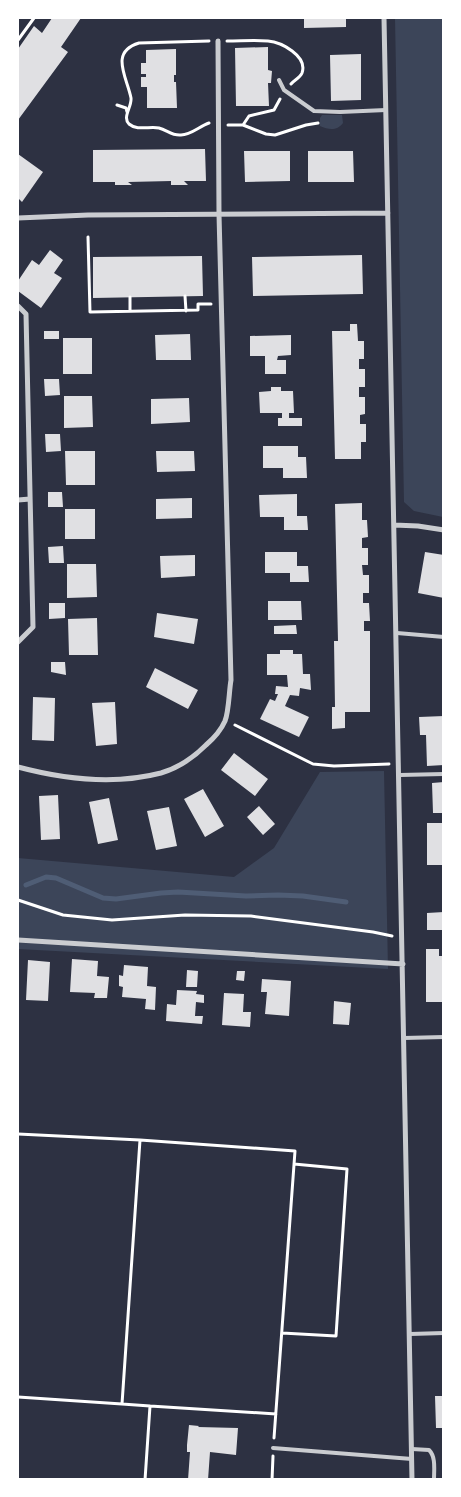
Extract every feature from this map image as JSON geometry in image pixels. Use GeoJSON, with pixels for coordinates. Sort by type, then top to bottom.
{"type":"FeatureCollection","features":[{"type":"Feature","properties":{"kind":"street"},"geometry":{"type":"LineString","coordinates":[[384,18],[400,763],[412,1480]]}},
{"type":"Feature","properties":{"kind":"street"},"geometry":{"type":"LineString","coordinates":[[18,767],[44,774],[76,778],[124,779],[162,773],[193,757],[213,739],[225,721],[231,680],[219,214],[218,41]]}},
{"type":"Feature","properties":{"kind":"street"},"geometry":{"type":"LineString","coordinates":[[18,218],[388,212]]}},
{"type":"Feature","properties":{"kind":"street"},"geometry":{"type":"LineString","coordinates":[[18,306],[26,314],[33,627],[18,642]]}},
{"type":"Feature","properties":{"kind":"street"},"geometry":{"type":"LineString","coordinates":[[18,500],[30,499]]}},
{"type":"Feature","properties":{"kind":"street"},"geometry":{"type":"LineString","coordinates":[[394,525],[444,530]]}},
{"type":"Feature","properties":{"kind":"street"},"geometry":{"type":"LineString","coordinates":[[18,940],[403,964]]}},
{"type":"Feature","properties":{"kind":"lane"},"geometry":{"type":"LineString","coordinates":[[279,80],[284,90],[314,111],[386,110]]}},
{"type":"Feature","properties":{"kind":"lane"},"geometry":{"type":"LineString","coordinates":[[397,633],[444,637]]}},
{"type":"Feature","properties":{"kind":"lane"},"geometry":{"type":"LineString","coordinates":[[400,776],[444,774]]}},
{"type":"Feature","properties":{"kind":"lane"},"geometry":{"type":"LineString","coordinates":[[404,1038],[444,1037]]}},
{"type":"Feature","properties":{"kind":"lane"},"geometry":{"type":"LineString","coordinates":[[410,1334],[444,1333]]}},
{"type":"Feature","properties":{"kind":"lane"},"geometry":{"type":"LineString","coordinates":[[274,1448],[412,1459]]}},
{"type":"Feature","properties":{"kind":"lane"},"geometry":{"type":"LineString","coordinates":[[412,1449],[429,1450],[432,1452],[434,1456],[434,1480]]}},
{"type":"Feature","properties":{"kind":"path"},"geometry":{"type":"LineString","coordinates":[[18,40],[34,18]]}},
{"type":"Feature","properties":{"kind":"path"},"geometry":{"type":"LineString","coordinates":[[243,125],[249,116],[274,110],[284,90],[301,75],[303,69],[300,59],[292,51],[279,43],[268,41],[139,43],[129,46],[123,54],[122,68],[131,99],[127,120],[136,127],[161,128],[174,135],[183,136],[208,123],[243,125],[266,134],[275,135],[319,123],[329,112]]}},
{"type":"Feature","properties":{"kind":"path"},"geometry":{"type":"LineString","coordinates":[[117,105],[126,108],[127,112]]}},
{"type":"Feature","properties":{"kind":"path"},"geometry":{"type":"LineString","coordinates":[[88,237],[90,312],[198,310],[198,304],[221,304]]}},
{"type":"Feature","properties":{"kind":"path"},"geometry":{"type":"LineString","coordinates":[[185,296],[186,310]]}},
{"type":"Feature","properties":{"kind":"path"},"geometry":{"type":"LineString","coordinates":[[130,297],[130,311]]}},
{"type":"Feature","properties":{"kind":"path"},"geometry":{"type":"LineString","coordinates":[[225,721],[313,764],[334,766],[400,763]]}},
{"type":"Feature","properties":{"kind":"path"},"geometry":{"type":"LineString","coordinates":[[18,900],[62,916],[112,920],[186,915],[251,916],[373,932],[402,938]]}},
{"type":"Feature","properties":{"kind":"path"},"geometry":{"type":"LineString","coordinates":[[18,1134],[295,1151],[272,1480]]}},
{"type":"Feature","properties":{"kind":"path"},"geometry":{"type":"LineString","coordinates":[[122,1404],[140,1140]]}},
{"type":"Feature","properties":{"kind":"path"},"geometry":{"type":"LineString","coordinates":[[282,1333],[336,1336],[347,1170],[294,1164]]}},
{"type":"Feature","properties":{"kind":"path"},"geometry":{"type":"LineString","coordinates":[[18,1397],[276,1414]]}},
{"type":"Feature","properties":{"kind":"path"},"geometry":{"type":"LineString","coordinates":[[145,1480],[150,1406]]}},
{"type":"Feature","properties":{"kind":"shaded area"},"geometry":{"type":"Polygon","coordinates":[[[395,18],[443,18],[443,517],[414,511],[404,502],[395,18]]]}},
{"type":"Feature","properties":{"kind":"shaded area"},"geometry":{"type":"Polygon","coordinates":[[[322,115],[342,115],[343,123],[335,129],[320,126],[322,115]]]}},
{"type":"Feature","properties":{"kind":"shaded area"},"geometry":{"type":"Polygon","coordinates":[[[384,771],[388,969],[18,949],[18,858],[234,877],[274,848],[320,772],[384,771]]]}},
{"type":"Feature","properties":{"kind":"building"},"geometry":{"type":"Polygon","coordinates":[[[52,18],[81,18],[61,47],[68,52],[18,120],[18,49],[34,26],[42,33],[52,18]]]}},
{"type":"Feature","properties":{"kind":"building"},"geometry":{"type":"Polygon","coordinates":[[[304,18],[346,18],[346,27],[304,28],[304,18]]]}},
{"type":"Feature","properties":{"kind":"building"},"geometry":{"type":"Polygon","coordinates":[[[268,47],[268,70],[272,71],[271,83],[268,83],[269,106],[236,106],[235,48],[268,47]]]}},
{"type":"Feature","properties":{"kind":"building"},"geometry":{"type":"Polygon","coordinates":[[[176,49],[176,75],[174,75],[174,82],[176,82],[177,108],[147,108],[147,87],[141,87],[141,77],[146,77],[146,74],[141,74],[141,63],[146,63],[146,50],[176,49]]]}},
{"type":"Feature","properties":{"kind":"building"},"geometry":{"type":"Polygon","coordinates":[[[361,54],[361,100],[331,101],[330,55],[361,54]]]}},
{"type":"Feature","properties":{"kind":"building"},"geometry":{"type":"Polygon","coordinates":[[[205,149],[206,181],[184,181],[188,185],[171,185],[171,181],[128,182],[132,185],[115,185],[115,182],[93,182],[93,150],[205,149]]]}},
{"type":"Feature","properties":{"kind":"building"},"geometry":{"type":"Polygon","coordinates":[[[244,151],[290,151],[290,181],[245,182],[244,151]]]}},
{"type":"Feature","properties":{"kind":"building"},"geometry":{"type":"Polygon","coordinates":[[[308,151],[353,151],[354,182],[308,182],[308,151]]]}},
{"type":"Feature","properties":{"kind":"building"},"geometry":{"type":"Polygon","coordinates":[[[18,154],[43,172],[22,202],[18,198],[18,154]]]}},
{"type":"Feature","properties":{"kind":"building"},"geometry":{"type":"Polygon","coordinates":[[[50,250],[63,260],[54,273],[62,278],[41,308],[18,291],[18,281],[32,260],[39,265],[50,250]]]}},
{"type":"Feature","properties":{"kind":"building"},"geometry":{"type":"Polygon","coordinates":[[[362,255],[363,294],[253,296],[252,257],[362,255]]]}},
{"type":"Feature","properties":{"kind":"building"},"geometry":{"type":"Polygon","coordinates":[[[202,256],[203,296],[93,298],[93,257],[202,256]]]}},
{"type":"Feature","properties":{"kind":"building"},"geometry":{"type":"Polygon","coordinates":[[[350,324],[357,324],[358,341],[364,341],[364,359],[359,359],[359,369],[365,369],[365,387],[359,387],[359,397],[365,397],[365,414],[360,415],[360,424],[366,424],[366,442],[361,442],[361,459],[335,459],[332,331],[350,331],[350,324]]]}},
{"type":"Feature","properties":{"kind":"building"},"geometry":{"type":"Polygon","coordinates":[[[44,331],[59,331],[59,339],[44,339],[44,331]]]}},
{"type":"Feature","properties":{"kind":"building"},"geometry":{"type":"Polygon","coordinates":[[[190,334],[191,360],[156,360],[155,335],[190,334]]]}},
{"type":"Feature","properties":{"kind":"building"},"geometry":{"type":"Polygon","coordinates":[[[291,335],[291,355],[278,356],[277,360],[286,360],[286,374],[265,374],[265,356],[250,356],[250,336],[291,335]]]}},
{"type":"Feature","properties":{"kind":"building"},"geometry":{"type":"Polygon","coordinates":[[[63,338],[92,338],[92,374],[63,374],[63,338]]]}},
{"type":"Feature","properties":{"kind":"building"},"geometry":{"type":"Polygon","coordinates":[[[44,379],[59,379],[60,395],[45,396],[44,379]]]}},
{"type":"Feature","properties":{"kind":"building"},"geometry":{"type":"Polygon","coordinates":[[[271,387],[281,387],[281,391],[293,391],[294,413],[289,413],[289,418],[302,418],[302,426],[278,426],[278,418],[282,418],[282,413],[260,413],[259,392],[271,391],[271,387]]]}},
{"type":"Feature","properties":{"kind":"building"},"geometry":{"type":"Polygon","coordinates":[[[64,396],[92,396],[93,427],[64,428],[64,396]]]}},
{"type":"Feature","properties":{"kind":"building"},"geometry":{"type":"Polygon","coordinates":[[[189,398],[190,422],[151,424],[151,399],[189,398]]]}},
{"type":"Feature","properties":{"kind":"building"},"geometry":{"type":"Polygon","coordinates":[[[45,434],[60,434],[61,451],[46,452],[45,434]]]}},
{"type":"Feature","properties":{"kind":"building"},"geometry":{"type":"Polygon","coordinates":[[[263,446],[298,446],[298,457],[306,457],[307,478],[283,478],[283,468],[263,468],[263,446]]]}},
{"type":"Feature","properties":{"kind":"building"},"geometry":{"type":"Polygon","coordinates":[[[65,451],[95,451],[95,485],[66,485],[65,451]]]}},
{"type":"Feature","properties":{"kind":"building"},"geometry":{"type":"Polygon","coordinates":[[[156,451],[194,451],[195,471],[157,472],[156,451]]]}},
{"type":"Feature","properties":{"kind":"building"},"geometry":{"type":"Polygon","coordinates":[[[48,492],[62,492],[63,507],[48,507],[48,492]]]}},
{"type":"Feature","properties":{"kind":"building"},"geometry":{"type":"Polygon","coordinates":[[[297,494],[297,516],[307,516],[308,530],[284,530],[284,517],[260,517],[259,495],[297,494]]]}},
{"type":"Feature","properties":{"kind":"building"},"geometry":{"type":"Polygon","coordinates":[[[192,498],[192,518],[156,519],[156,499],[192,498]]]}},
{"type":"Feature","properties":{"kind":"building"},"geometry":{"type":"Polygon","coordinates":[[[362,503],[362,520],[367,520],[368,537],[362,538],[362,548],[368,548],[368,565],[362,565],[363,575],[369,575],[369,593],[363,593],[363,603],[369,603],[370,621],[364,621],[364,631],[370,631],[370,712],[345,712],[345,728],[332,729],[332,707],[335,707],[334,641],[338,641],[335,504],[362,503]]]}},
{"type":"Feature","properties":{"kind":"building"},"geometry":{"type":"Polygon","coordinates":[[[65,509],[95,509],[95,539],[65,539],[65,509]]]}},
{"type":"Feature","properties":{"kind":"building"},"geometry":{"type":"Polygon","coordinates":[[[63,546],[64,563],[49,563],[48,547],[63,546]]]}},
{"type":"Feature","properties":{"kind":"building"},"geometry":{"type":"Polygon","coordinates":[[[265,552],[297,552],[297,566],[308,566],[309,582],[290,582],[290,573],[265,573],[265,552]]]}},
{"type":"Feature","properties":{"kind":"building"},"geometry":{"type":"Polygon","coordinates":[[[425,552],[444,555],[444,598],[418,593],[425,552]]]}},
{"type":"Feature","properties":{"kind":"building"},"geometry":{"type":"Polygon","coordinates":[[[195,555],[195,576],[161,578],[160,556],[195,555]]]}},
{"type":"Feature","properties":{"kind":"building"},"geometry":{"type":"Polygon","coordinates":[[[67,564],[96,564],[97,597],[67,598],[67,564]]]}},
{"type":"Feature","properties":{"kind":"building"},"geometry":{"type":"Polygon","coordinates":[[[268,601],[301,601],[302,620],[268,620],[268,601]]]}},
{"type":"Feature","properties":{"kind":"building"},"geometry":{"type":"Polygon","coordinates":[[[49,603],[65,603],[65,618],[49,619],[49,603]]]}},
{"type":"Feature","properties":{"kind":"building"},"geometry":{"type":"Polygon","coordinates":[[[157,613],[198,619],[194,644],[154,637],[157,613]]]}},
{"type":"Feature","properties":{"kind":"building"},"geometry":{"type":"Polygon","coordinates":[[[97,618],[98,655],[69,655],[68,619],[97,618]]]}},
{"type":"Feature","properties":{"kind":"building"},"geometry":{"type":"Polygon","coordinates":[[[296,625],[297,634],[274,634],[274,626],[296,625]]]}},
{"type":"Feature","properties":{"kind":"building"},"geometry":{"type":"Polygon","coordinates":[[[280,650],[293,650],[293,654],[302,654],[303,674],[310,674],[311,690],[300,688],[299,696],[290,695],[285,706],[309,717],[299,737],[260,719],[270,699],[275,701],[278,694],[275,694],[276,686],[288,687],[287,675],[267,675],[267,654],[280,654],[280,650]]]}},
{"type":"Feature","properties":{"kind":"building"},"geometry":{"type":"Polygon","coordinates":[[[51,662],[65,662],[66,675],[51,672],[51,662]]]}},
{"type":"Feature","properties":{"kind":"building"},"geometry":{"type":"Polygon","coordinates":[[[155,668],[198,690],[188,709],[146,687],[155,668]]]}},
{"type":"Feature","properties":{"kind":"building"},"geometry":{"type":"Polygon","coordinates":[[[33,697],[55,698],[54,741],[32,740],[33,697]]]}},
{"type":"Feature","properties":{"kind":"building"},"geometry":{"type":"Polygon","coordinates":[[[115,702],[117,744],[96,746],[92,703],[115,702]]]}},
{"type":"Feature","properties":{"kind":"building"},"geometry":{"type":"Polygon","coordinates":[[[444,716],[444,765],[427,766],[426,735],[420,735],[419,717],[444,716]]]}},
{"type":"Feature","properties":{"kind":"building"},"geometry":{"type":"Polygon","coordinates":[[[234,753],[268,779],[255,796],[221,770],[234,753]]]}},
{"type":"Feature","properties":{"kind":"building"},"geometry":{"type":"Polygon","coordinates":[[[444,782],[444,813],[433,813],[432,783],[444,782]]]}},
{"type":"Feature","properties":{"kind":"building"},"geometry":{"type":"Polygon","coordinates":[[[203,789],[224,826],[205,837],[184,799],[203,789]]]}},
{"type":"Feature","properties":{"kind":"building"},"geometry":{"type":"Polygon","coordinates":[[[58,795],[60,839],[41,840],[39,796],[58,795]]]}},
{"type":"Feature","properties":{"kind":"building"},"geometry":{"type":"Polygon","coordinates":[[[109,798],[118,840],[98,844],[89,802],[109,798]]]}},
{"type":"Feature","properties":{"kind":"building"},"geometry":{"type":"Polygon","coordinates":[[[259,806],[275,824],[263,835],[247,817],[259,806]]]}},
{"type":"Feature","properties":{"kind":"building"},"geometry":{"type":"Polygon","coordinates":[[[169,807],[177,846],[156,850],[147,811],[169,807]]]}},
{"type":"Feature","properties":{"kind":"building"},"geometry":{"type":"Polygon","coordinates":[[[427,823],[444,823],[444,865],[427,865],[427,823]]]}},
{"type":"Feature","properties":{"kind":"building"},"geometry":{"type":"Polygon","coordinates":[[[444,912],[444,930],[427,930],[427,913],[444,912]]]}},
{"type":"Feature","properties":{"kind":"building"},"geometry":{"type":"Polygon","coordinates":[[[426,949],[439,949],[439,956],[444,956],[444,1002],[426,1002],[426,949]]]}},
{"type":"Feature","properties":{"kind":"building"},"geometry":{"type":"Polygon","coordinates":[[[72,959],[98,961],[97,976],[109,977],[107,998],[94,998],[95,993],[70,992],[72,959]]]}},
{"type":"Feature","properties":{"kind":"building"},"geometry":{"type":"Polygon","coordinates":[[[28,960],[50,962],[48,1001],[26,1000],[28,960]]]}},
{"type":"Feature","properties":{"kind":"building"},"geometry":{"type":"Polygon","coordinates":[[[124,965],[148,967],[147,986],[156,987],[155,1010],[145,1009],[146,999],[122,997],[123,987],[119,986],[119,975],[123,976],[124,965]]]}},
{"type":"Feature","properties":{"kind":"building"},"geometry":{"type":"Polygon","coordinates":[[[187,970],[198,971],[197,987],[186,987],[187,970]]]}},
{"type":"Feature","properties":{"kind":"building"},"geometry":{"type":"Polygon","coordinates":[[[237,971],[245,971],[244,981],[236,980],[237,971]]]}},
{"type":"Feature","properties":{"kind":"building"},"geometry":{"type":"Polygon","coordinates":[[[262,979],[291,981],[289,1016],[265,1014],[267,992],[261,992],[262,979]]]}},
{"type":"Feature","properties":{"kind":"building"},"geometry":{"type":"Polygon","coordinates":[[[177,990],[197,991],[196,994],[204,995],[204,1003],[196,1002],[195,1016],[203,1016],[202,1024],[166,1021],[167,1004],[176,1005],[177,990]]]}},
{"type":"Feature","properties":{"kind":"building"},"geometry":{"type":"Polygon","coordinates":[[[224,993],[244,994],[243,1012],[251,1012],[250,1027],[222,1025],[224,993]]]}},
{"type":"Feature","properties":{"kind":"building"},"geometry":{"type":"Polygon","coordinates":[[[334,1001],[351,1003],[349,1025],[333,1024],[334,1001]]]}},
{"type":"Feature","properties":{"kind":"building"},"geometry":{"type":"Polygon","coordinates":[[[435,1396],[444,1396],[444,1428],[436,1428],[435,1396]]]}},
{"type":"Feature","properties":{"kind":"building"},"geometry":{"type":"Polygon","coordinates":[[[189,1425],[238,1428],[236,1455],[210,1452],[208,1480],[188,1480],[190,1452],[187,1452],[187,1445],[189,1425]]]}},
{"type":"Feature","properties":{"kind":"waterway"},"geometry":{"type":"LineString","coordinates":[[26,885],[46,877],[56,878],[103,898],[116,899],[178,892],[246,896],[303,896],[346,902]]}}]}
